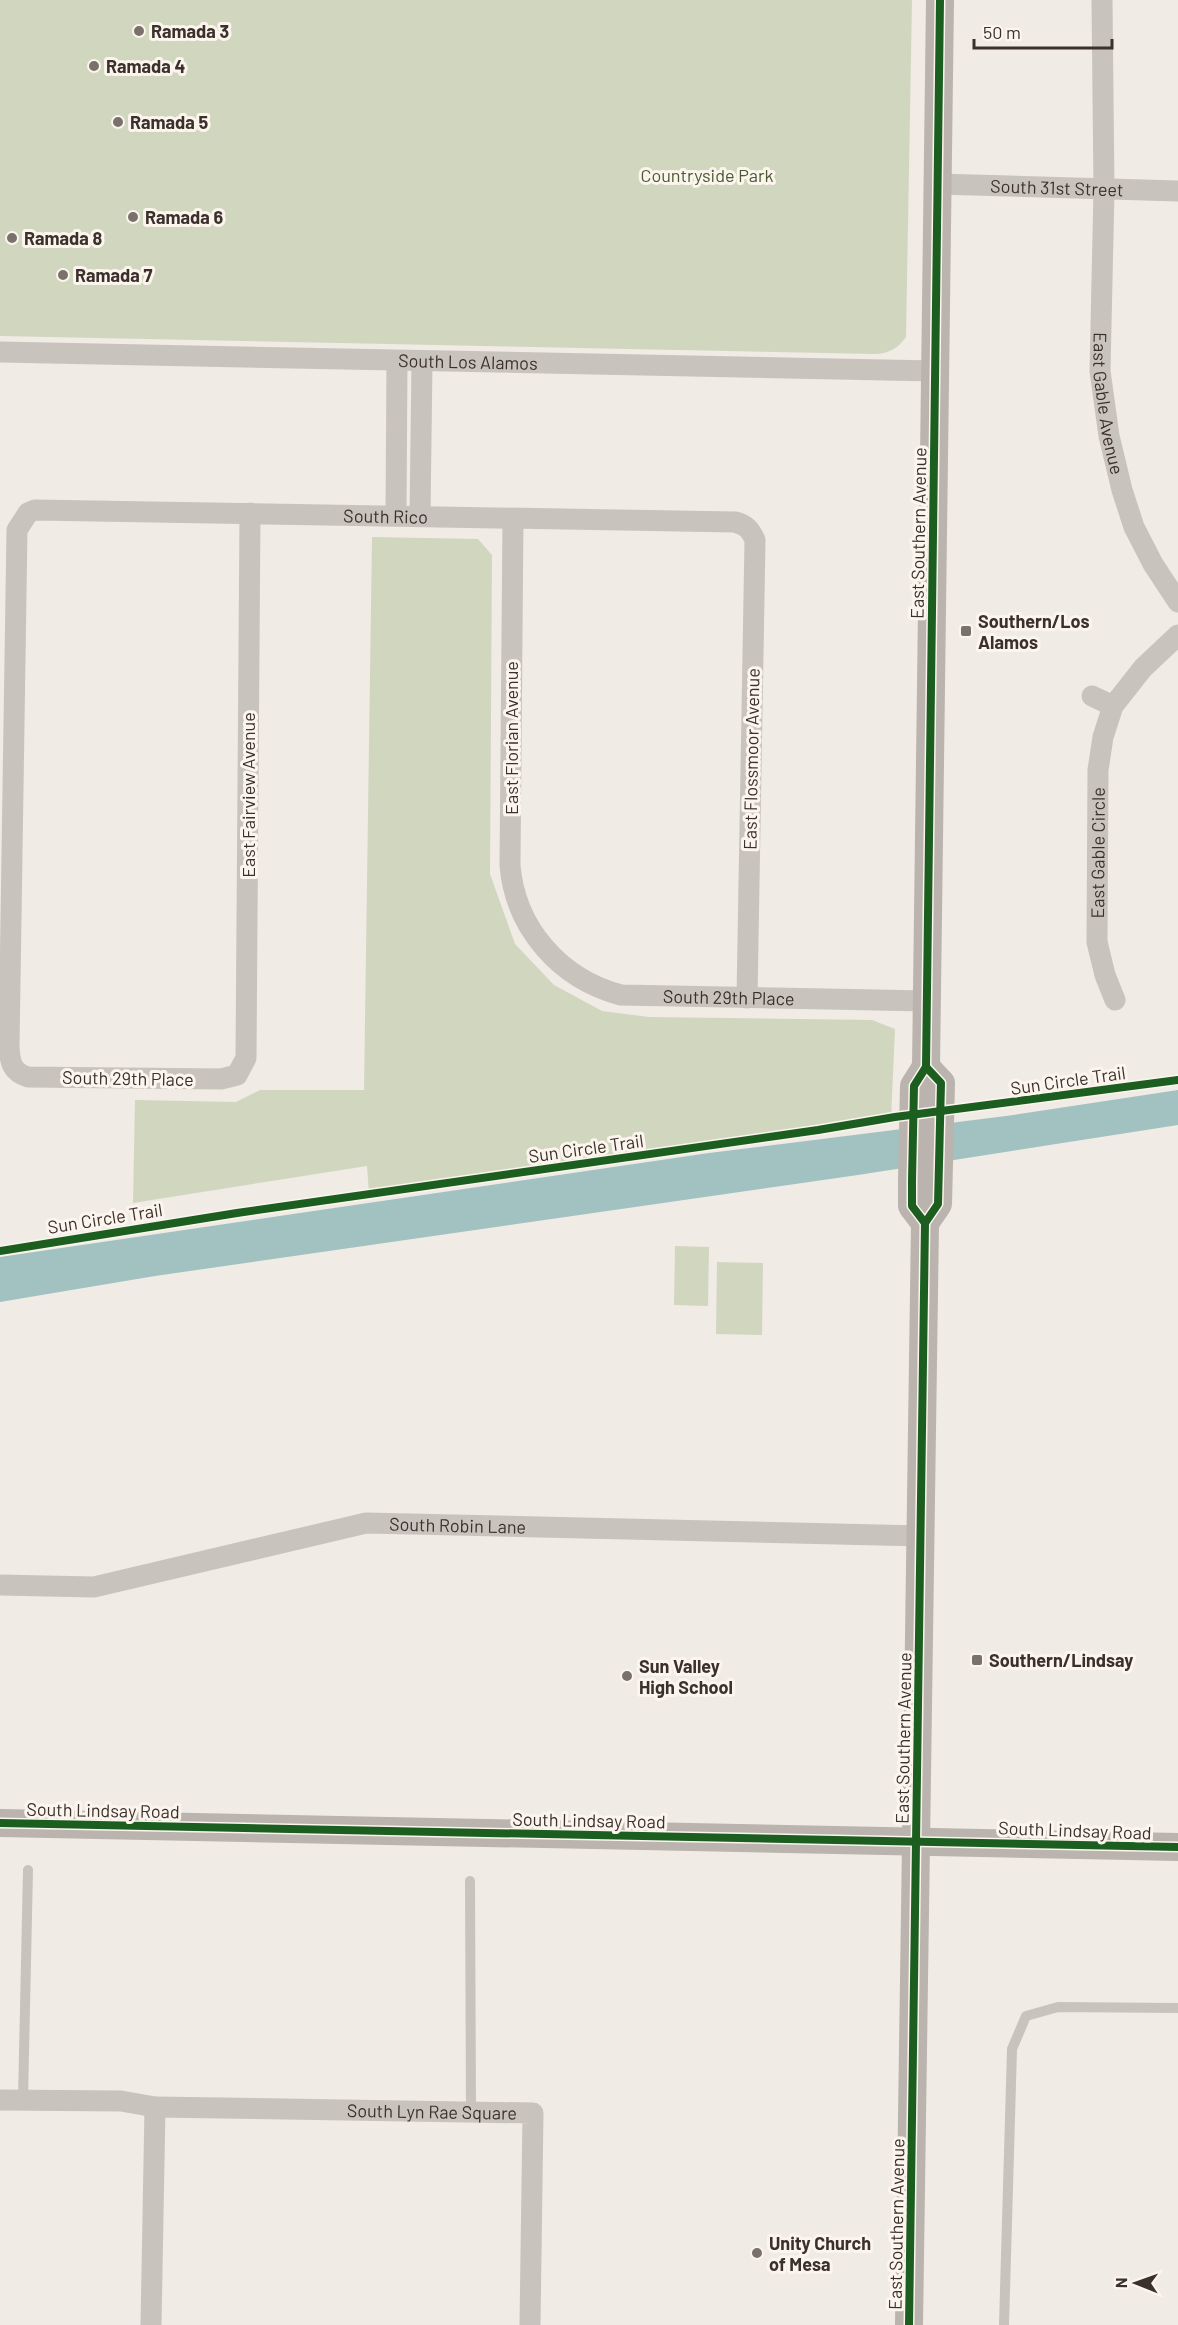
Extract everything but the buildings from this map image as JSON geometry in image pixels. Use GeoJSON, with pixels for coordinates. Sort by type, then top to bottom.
{"type":"FeatureCollection","features":[{"type":"Feature","properties":{"kind":"main road","name":"East Southern Avenue"},"geometry":{"type":"LineString","coordinates":[[909,2325],[925,1223],[912,1206],[925,1169],[927,1125],[914,1086],[926,1067],[940,0]]}},
{"type":"Feature","properties":{"kind":"main road","name":"South Lindsay Road"},"geometry":{"type":"LineString","coordinates":[[0,1823],[1178,1847]]}},
{"type":"Feature","properties":{"kind":"street"},"geometry":{"type":"LineString","coordinates":[[1102,0],[1104,190]]}},
{"type":"Feature","properties":{"kind":"street","name":"South 31st Street"},"geometry":{"type":"LineString","coordinates":[[937,184],[1178,191]]}},
{"type":"Feature","properties":{"kind":"street","name":"East Gable Avenue"},"geometry":{"type":"LineString","coordinates":[[1104,190],[1100,371],[1109,436],[1134,527],[1153,564],[1178,602]]}},
{"type":"Feature","properties":{"kind":"street","name":"South Los Alamos"},"geometry":{"type":"LineString","coordinates":[[0,351],[422,362],[935,371]]}},
{"type":"Feature","properties":{"kind":"street"},"geometry":{"type":"LineString","coordinates":[[396,515],[397,361]]}},
{"type":"Feature","properties":{"kind":"street"},"geometry":{"type":"LineString","coordinates":[[420,516],[422,362]]}},
{"type":"Feature","properties":{"kind":"street","name":"South Rico"},"geometry":{"type":"LineString","coordinates":[[18,1074],[12,1066],[9,1047],[17,542],[21,521],[28,513],[44,510],[396,515],[744,524]]}},
{"type":"Feature","properties":{"kind":"street","name":"East Fairview Avenue"},"geometry":{"type":"LineString","coordinates":[[237,1075],[246,1058],[250,513]]}},
{"type":"Feature","properties":{"kind":"street","name":"East Florian Avenue"},"geometry":{"type":"LineString","coordinates":[[513,519],[510,865],[521,911],[527,925],[545,947]]}},
{"type":"Feature","properties":{"kind":"street","name":"East Flossmoor Avenue"},"geometry":{"type":"LineString","coordinates":[[744,524],[751,530],[754,540],[747,998]]}},
{"type":"Feature","properties":{"kind":"street","name":"East Gable Circle"},"geometry":{"type":"LineString","coordinates":[[1114,1000],[1097,942],[1098,770],[1103,737],[1113,706],[1143,668],[1178,635]]}},
{"type":"Feature","properties":{"kind":"street"},"geometry":{"type":"LineString","coordinates":[[1092,696],[1113,706]]}},
{"type":"Feature","properties":{"kind":"street","name":"South 29th Place"},"geometry":{"type":"LineString","coordinates":[[545,947],[578,977],[605,991],[621,995],[927,1001]]}},
{"type":"Feature","properties":{"kind":"street","name":"South 29th Place"},"geometry":{"type":"LineString","coordinates":[[18,1074],[27,1077],[221,1079],[237,1075]]}},
{"type":"Feature","properties":{"kind":"street","name":"South Robin Lane"},"geometry":{"type":"LineString","coordinates":[[0,1585],[94,1587],[366,1523],[922,1536]]}},
{"type":"Feature","properties":{"kind":"street","name":"South Lyn Rae Square"},"geometry":{"type":"LineString","coordinates":[[0,2100],[121,2101],[154,2108],[532,2113],[530,2325]]}},
{"type":"Feature","properties":{"kind":"street"},"geometry":{"type":"LineString","coordinates":[[152,2325],[154,2108]]}},
{"type":"Feature","properties":{"kind":"lane"},"geometry":{"type":"LineString","coordinates":[[23,2100],[28,1870]]}},
{"type":"Feature","properties":{"kind":"lane"},"geometry":{"type":"LineString","coordinates":[[470,1881],[471,2112]]}},
{"type":"Feature","properties":{"kind":"lane"},"geometry":{"type":"LineString","coordinates":[[1004,2325],[1012,2049],[1026,2016],[1058,2007],[1178,2008]]}},
{"type":"Feature","properties":{"kind":"green space","name":"Countryside Park"},"geometry":{"type":"Polygon","coordinates":[[[0,0],[912,0],[906,337],[893,349],[876,354],[0,336],[0,0]]]}},
{"type":"Feature","properties":{"kind":"green space"},"geometry":{"type":"Polygon","coordinates":[[[372,537],[478,539],[492,555],[490,874],[515,944],[554,985],[602,1011],[649,1017],[872,1020],[895,1029],[891,1118],[369,1194],[367,1166],[133,1203],[135,1100],[236,1102],[260,1090],[364,1090],[372,537]]]}},
{"type":"Feature","properties":{"kind":"green space"},"geometry":{"type":"Polygon","coordinates":[[[675,1246],[709,1247],[708,1306],[674,1305],[675,1246]]]}},
{"type":"Feature","properties":{"kind":"green space"},"geometry":{"type":"Polygon","coordinates":[[[717,1262],[763,1263],[762,1335],[716,1334],[717,1262]]]}},
{"type":"Feature","properties":{"kind":"water"},"geometry":{"type":"Polygon","coordinates":[[[1178,1090],[1178,1125],[858,1175],[155,1276],[0,1302],[0,1257],[709,1153],[1006,1116],[1178,1090]]]}},
{"type":"Feature","properties":{"kind":"cycle path"},"geometry":{"type":"LineString","coordinates":[[925,1223],[912,1206],[912,1180],[914,1086],[926,1067],[940,0]]}},
{"type":"Feature","properties":{"kind":"cycle path"},"geometry":{"type":"LineString","coordinates":[[909,2325],[925,1223],[938,1204],[941,1083],[926,1067]]}},
{"type":"Feature","properties":{"kind":"cycle path","name":"Sun Circle Trail"},"geometry":{"type":"LineString","coordinates":[[0,1251],[237,1213],[895,1117],[1178,1080]]}},
{"type":"Feature","properties":{"kind":"cycle path"},"geometry":{"type":"LineString","coordinates":[[0,1823],[1178,1847]]}},
{"type":"Feature","properties":{"kind":"place","name":"Ramada 3"},"geometry":{"type":"Point","coordinates":[139,31]}},
{"type":"Feature","properties":{"kind":"place","name":"Ramada 4"},"geometry":{"type":"Point","coordinates":[94,66]}},
{"type":"Feature","properties":{"kind":"place","name":"Ramada 5"},"geometry":{"type":"Point","coordinates":[118,122]}},
{"type":"Feature","properties":{"kind":"place","name":"Ramada 6"},"geometry":{"type":"Point","coordinates":[133,217]}},
{"type":"Feature","properties":{"kind":"place","name":"Ramada 8"},"geometry":{"type":"Point","coordinates":[12,238]}},
{"type":"Feature","properties":{"kind":"place","name":"Ramada 7"},"geometry":{"type":"Point","coordinates":[63,275]}},
{"type":"Feature","properties":{"kind":"place","name":"Southern/Los Alamos"},"geometry":{"type":"Point","coordinates":[966,631]}},
{"type":"Feature","properties":{"kind":"place","name":"Southern/Lindsay"},"geometry":{"type":"Point","coordinates":[977,1660]}},
{"type":"Feature","properties":{"kind":"place","name":"Sun Valley High School"},"geometry":{"type":"Point","coordinates":[627,1676]}},
{"type":"Feature","properties":{"kind":"place","name":"Unity Church of Mesa"},"geometry":{"type":"Point","coordinates":[757,2253]}}]}
